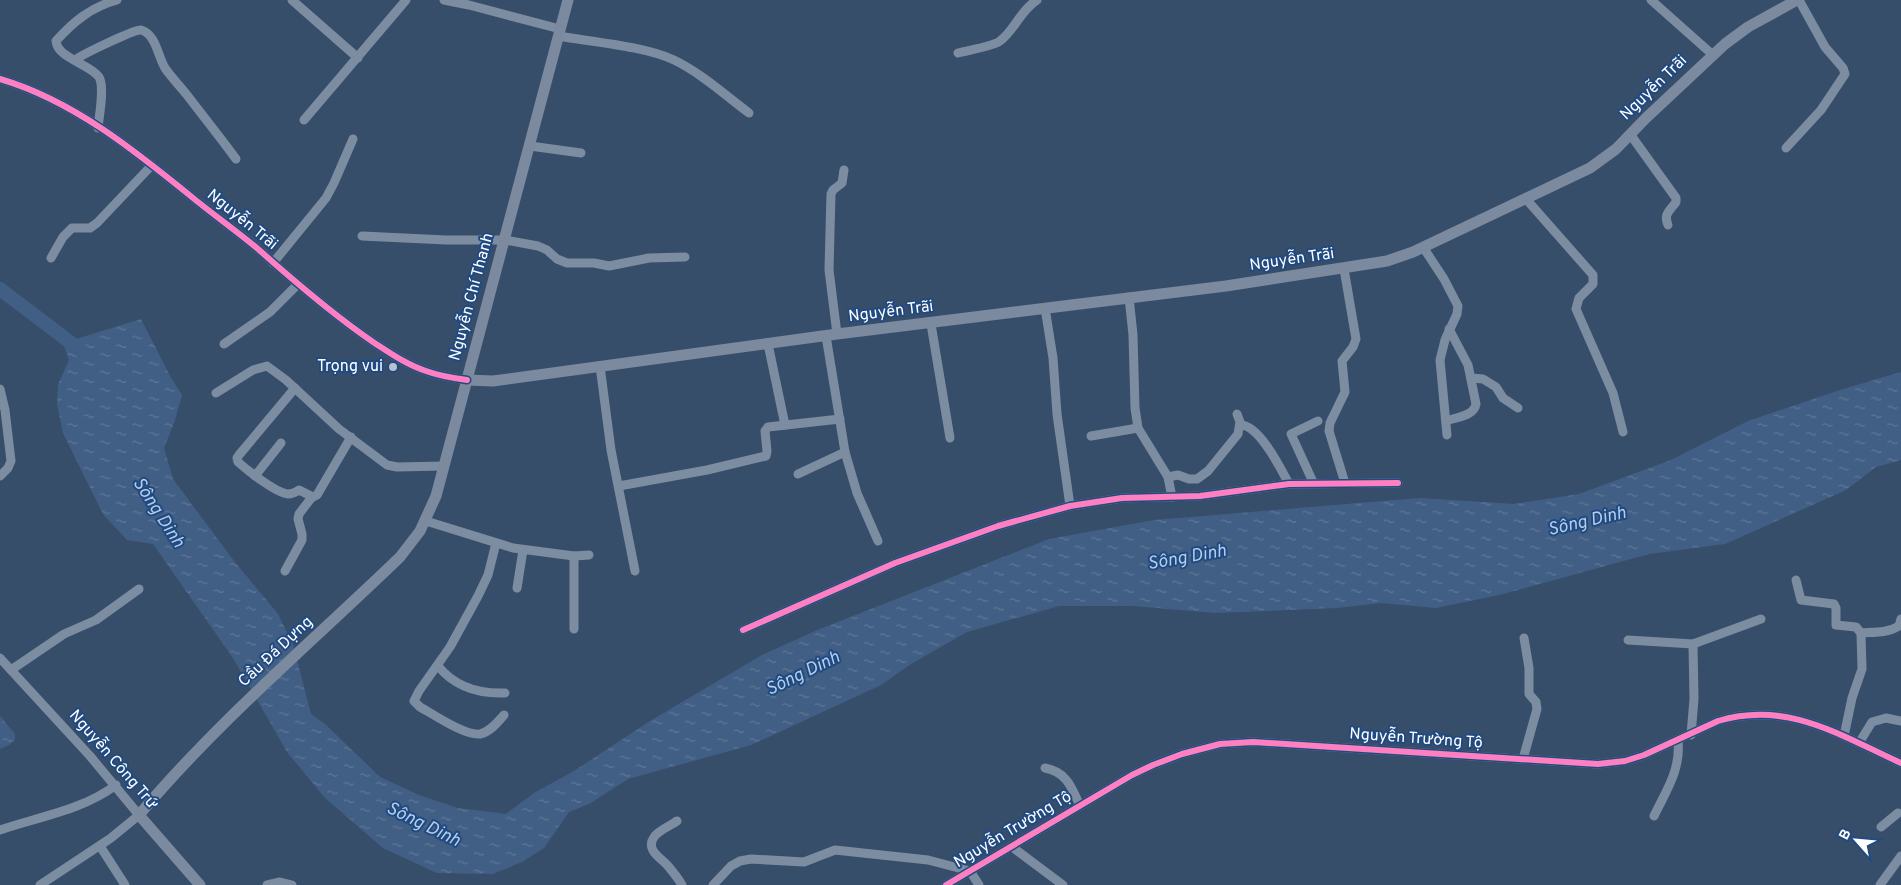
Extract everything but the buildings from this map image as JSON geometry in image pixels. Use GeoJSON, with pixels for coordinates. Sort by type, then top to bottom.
{"type":"FeatureCollection","features":[{"type":"Feature","properties":{"kind":"main road","name":"Nguyễn Chí Thanh"},"geometry":{"type":"LineString","coordinates":[[372,584],[410,546],[426,521],[436,496],[568,0]]}},
{"type":"Feature","properties":{"kind":"main road","name":"Nguyễn Trãi"},"geometry":{"type":"LineString","coordinates":[[467,380],[493,381],[832,335],[1226,286],[1388,261],[1404,256],[1590,168],[1616,149],[1713,55],[1748,27],[1798,0]]}},
{"type":"Feature","properties":{"kind":"main road","name":"Cầu Đá Dựng"},"geometry":{"type":"LineString","coordinates":[[139,815],[165,779],[372,584]]}},
{"type":"Feature","properties":{"kind":"main road","name":"Nguyễn Công Trứ"},"geometry":{"type":"LineString","coordinates":[[139,815],[200,885]]}},
{"type":"Feature","properties":{"kind":"street"},"geometry":{"type":"LineString","coordinates":[[98,128],[100,78],[59,50],[55,44],[71,24],[80,17],[102,5],[117,0]]}},
{"type":"Feature","properties":{"kind":"street"},"geometry":{"type":"LineString","coordinates":[[292,0],[358,58]]}},
{"type":"Feature","properties":{"kind":"street"},"geometry":{"type":"LineString","coordinates":[[304,120],[406,0]]}},
{"type":"Feature","properties":{"kind":"street"},"geometry":{"type":"LineString","coordinates":[[444,0],[468,5],[559,32],[649,52],[673,60],[706,80],[749,113]]}},
{"type":"Feature","properties":{"kind":"street"},"geometry":{"type":"LineString","coordinates":[[958,53],[990,46],[1001,40],[1023,11],[1037,0]]}},
{"type":"Feature","properties":{"kind":"street"},"geometry":{"type":"LineString","coordinates":[[1651,0],[1713,55]]}},
{"type":"Feature","properties":{"kind":"street"},"geometry":{"type":"LineString","coordinates":[[1786,148],[1821,110],[1845,74],[1843,68],[1825,47],[1798,0]]}},
{"type":"Feature","properties":{"kind":"street"},"geometry":{"type":"LineString","coordinates":[[75,60],[100,46],[136,30],[143,30],[153,40],[164,67],[236,159]]}},
{"type":"Feature","properties":{"kind":"street","name":"Nguyễn Trãi"},"geometry":{"type":"LineString","coordinates":[[0,79],[36,91],[98,128],[152,165],[244,238],[346,324],[404,361],[433,373],[467,380]]}},
{"type":"Feature","properties":{"kind":"street"},"geometry":{"type":"LineString","coordinates":[[1630,134],[1676,198],[1676,202],[1666,214],[1665,219],[1668,225]]}},
{"type":"Feature","properties":{"kind":"street"},"geometry":{"type":"LineString","coordinates":[[273,263],[326,198],[353,139]]}},
{"type":"Feature","properties":{"kind":"street"},"geometry":{"type":"LineString","coordinates":[[530,146],[581,153]]}},
{"type":"Feature","properties":{"kind":"street"},"geometry":{"type":"LineString","coordinates":[[51,258],[63,236],[72,228],[90,228],[97,224],[152,165]]}},
{"type":"Feature","properties":{"kind":"street"},"geometry":{"type":"LineString","coordinates":[[844,170],[842,184],[833,190],[831,194],[829,270],[832,335],[845,452],[857,493],[878,541]]}},
{"type":"Feature","properties":{"kind":"street"},"geometry":{"type":"LineString","coordinates":[[1526,199],[1593,275],[1593,284],[1579,298],[1576,309],[1613,393],[1623,432]]}},
{"type":"Feature","properties":{"kind":"street"},"geometry":{"type":"LineString","coordinates":[[362,236],[446,240],[505,240],[538,246],[557,259],[567,263],[594,263],[610,266],[649,258],[685,257]]}},
{"type":"Feature","properties":{"kind":"street"},"geometry":{"type":"LineString","coordinates":[[1423,247],[1444,279],[1458,306],[1457,314],[1441,350],[1440,360],[1447,435]]}},
{"type":"Feature","properties":{"kind":"street"},"geometry":{"type":"LineString","coordinates":[[1344,269],[1356,339],[1354,347],[1342,361],[1345,392],[1330,423],[1329,431],[1345,483]]}},
{"type":"Feature","properties":{"kind":"street"},"geometry":{"type":"LineString","coordinates":[[224,344],[270,312],[297,284]]}},
{"type":"Feature","properties":{"kind":"street"},"geometry":{"type":"LineString","coordinates":[[1129,297],[1138,428],[1168,477],[1172,497]]}},
{"type":"Feature","properties":{"kind":"street"},"geometry":{"type":"LineString","coordinates":[[1045,308],[1053,358],[1056,414],[1070,506]]}},
{"type":"Feature","properties":{"kind":"street"},"geometry":{"type":"LineString","coordinates":[[930,324],[950,438]]}},
{"type":"Feature","properties":{"kind":"street"},"geometry":{"type":"LineString","coordinates":[[1446,421],[1471,413],[1475,408],[1472,378],[1468,365],[1449,329]]}},
{"type":"Feature","properties":{"kind":"street"},"geometry":{"type":"LineString","coordinates":[[768,344],[784,425]]}},
{"type":"Feature","properties":{"kind":"street"},"geometry":{"type":"LineString","coordinates":[[216,393],[253,370],[264,366],[271,368],[331,422],[382,462],[392,467],[444,466]]}},
{"type":"Feature","properties":{"kind":"street"},"geometry":{"type":"LineString","coordinates":[[600,366],[611,450],[635,571]]}},
{"type":"Feature","properties":{"kind":"street"},"geometry":{"type":"LineString","coordinates":[[1472,378],[1482,379],[1496,386],[1503,398],[1518,408]]}},
{"type":"Feature","properties":{"kind":"street"},"geometry":{"type":"LineString","coordinates":[[295,388],[238,457],[238,462],[255,476],[285,493],[290,494],[298,490],[312,497]]}},
{"type":"Feature","properties":{"kind":"street"},"geometry":{"type":"LineString","coordinates":[[0,389],[5,410],[11,461],[8,468],[0,476]]}},
{"type":"Feature","properties":{"kind":"street"},"geometry":{"type":"LineString","coordinates":[[1168,477],[1178,475],[1194,479],[1202,476],[1236,437],[1240,425],[1237,414]]}},
{"type":"Feature","properties":{"kind":"street"},"geometry":{"type":"LineString","coordinates":[[618,486],[707,470],[766,456],[768,451],[765,431],[768,427],[840,420]]}},
{"type":"Feature","properties":{"kind":"street"},"geometry":{"type":"LineString","coordinates":[[1312,482],[1291,434],[1318,421]]}},
{"type":"Feature","properties":{"kind":"street"},"geometry":{"type":"LineString","coordinates":[[1240,425],[1250,427],[1267,446],[1289,484]]}},
{"type":"Feature","properties":{"kind":"street"},"geometry":{"type":"LineString","coordinates":[[1091,436],[1138,428]]}},
{"type":"Feature","properties":{"kind":"street"},"geometry":{"type":"LineString","coordinates":[[284,571],[302,540],[298,519],[299,514],[312,497],[317,495],[351,438]]}},
{"type":"Feature","properties":{"kind":"street"},"geometry":{"type":"LineString","coordinates":[[255,476],[281,443]]}},
{"type":"Feature","properties":{"kind":"street"},"geometry":{"type":"LineString","coordinates":[[798,474],[845,452]]}},
{"type":"Feature","properties":{"kind":"street"},"geometry":{"type":"LineString","coordinates":[[743,630],[895,563],[991,529],[1070,506],[1122,498],[1200,496],[1312,482],[1398,483]]}},
{"type":"Feature","properties":{"kind":"street"},"geometry":{"type":"LineString","coordinates":[[426,521],[523,550],[589,556]]}},
{"type":"Feature","properties":{"kind":"street"},"geometry":{"type":"LineString","coordinates":[[496,543],[488,575],[478,596],[438,666],[416,696],[414,702],[465,731],[480,734],[489,730],[504,715]]}},
{"type":"Feature","properties":{"kind":"street"},"geometry":{"type":"LineString","coordinates":[[517,588],[523,550]]}},
{"type":"Feature","properties":{"kind":"street"},"geometry":{"type":"LineString","coordinates":[[574,556],[574,629]]}},
{"type":"Feature","properties":{"kind":"street"},"geometry":{"type":"LineString","coordinates":[[1796,580],[1801,600],[1834,604],[1836,608],[1836,625],[1856,627],[1861,633],[1862,669],[1852,698],[1844,736]]}},
{"type":"Feature","properties":{"kind":"street"},"geometry":{"type":"LineString","coordinates":[[11,670],[64,634],[96,620],[139,589]]}},
{"type":"Feature","properties":{"kind":"street"},"geometry":{"type":"LineString","coordinates":[[1628,640],[1693,644],[1761,619]]}},
{"type":"Feature","properties":{"kind":"street"},"geometry":{"type":"LineString","coordinates":[[1861,633],[1894,629],[1899,626],[1901,619]]}},
{"type":"Feature","properties":{"kind":"street"},"geometry":{"type":"LineString","coordinates":[[1523,759],[1537,709],[1536,702],[1529,694],[1528,657],[1524,638]]}},
{"type":"Feature","properties":{"kind":"street"},"geometry":{"type":"LineString","coordinates":[[1692,735],[1694,699],[1693,644]]}},
{"type":"Feature","properties":{"kind":"street","name":"Nguyễn Công Trứ"},"geometry":{"type":"LineString","coordinates":[[0,658],[116,785],[139,815]]}},
{"type":"Feature","properties":{"kind":"street"},"geometry":{"type":"LineString","coordinates":[[438,666],[449,678],[459,684],[488,693],[505,693]]}},
{"type":"Feature","properties":{"kind":"street","name":"Nguyễn Trường Tộ"},"geometry":{"type":"LineString","coordinates":[[946,885],[1132,775],[1182,754],[1220,744],[1253,742],[1586,764],[1610,763],[1636,758],[1692,735],[1704,727],[1731,717],[1762,714],[1801,720],[1844,736],[1901,763]]}},
{"type":"Feature","properties":{"kind":"street"},"geometry":{"type":"LineString","coordinates":[[1859,743],[1872,722],[1886,718],[1901,721]]}},
{"type":"Feature","properties":{"kind":"street"},"geometry":{"type":"LineString","coordinates":[[1654,816],[1675,773],[1679,755],[1678,740]]}},
{"type":"Feature","properties":{"kind":"street"},"geometry":{"type":"LineString","coordinates":[[1045,768],[1063,775],[1069,782],[1080,806]]}},
{"type":"Feature","properties":{"kind":"street"},"geometry":{"type":"LineString","coordinates":[[0,830],[84,802],[101,795],[116,785]]}},
{"type":"Feature","properties":{"kind":"street"},"geometry":{"type":"LineString","coordinates":[[1881,827],[1900,812]]}},
{"type":"Feature","properties":{"kind":"street"},"geometry":{"type":"LineString","coordinates":[[40,885],[100,846],[139,815]]}},
{"type":"Feature","properties":{"kind":"street"},"geometry":{"type":"LineString","coordinates":[[677,822],[658,833],[651,844],[654,854],[666,864],[682,885]]}},
{"type":"Feature","properties":{"kind":"street"},"geometry":{"type":"LineString","coordinates":[[100,846],[121,884]]}},
{"type":"Feature","properties":{"kind":"street"},"geometry":{"type":"LineString","coordinates":[[1012,847],[1063,885]]}},
{"type":"Feature","properties":{"kind":"street"},"geometry":{"type":"LineString","coordinates":[[713,885],[731,866],[740,861],[751,859],[804,862],[835,850],[928,860],[970,871],[979,885]]}},
{"type":"Feature","properties":{"kind":"street"},"geometry":{"type":"LineString","coordinates":[[1880,885],[1901,856]]}},
{"type":"Feature","properties":{"kind":"street"},"geometry":{"type":"LineString","coordinates":[[267,885],[280,882],[292,885]]}},
{"type":"Feature","properties":{"kind":"water"},"geometry":{"type":"Polygon","coordinates":[[[141,319],[170,376],[182,395],[164,448],[173,479],[234,561],[278,614],[293,645],[311,714],[326,725],[380,777],[419,795],[458,808],[506,814],[534,793],[574,771],[650,721],[762,655],[815,631],[1049,539],[1154,520],[1420,498],[1514,504],[1579,494],[1671,460],[1748,421],[1901,372],[1901,460],[1876,467],[1846,490],[1725,544],[1649,554],[1503,594],[1436,608],[1381,603],[1336,608],[1215,613],[1134,606],[1059,606],[967,632],[911,664],[881,685],[751,745],[628,779],[589,804],[569,812],[544,848],[522,862],[493,874],[437,873],[383,848],[325,798],[287,752],[233,658],[153,544],[127,540],[103,514],[63,433],[57,404],[58,385],[69,360],[63,343],[141,319]]]}},
{"type":"Feature","properties":{"kind":"water"},"geometry":{"type":"Polygon","coordinates":[[[0,716],[15,734],[15,740],[0,749],[0,716]]]}},
{"type":"Feature","properties":{"kind":"waterway","name":"Sông Dinh"},"geometry":{"type":"LineString","coordinates":[[0,289],[83,352]]}},
{"type":"Feature","properties":{"kind":"cycle path"},"geometry":{"type":"LineString","coordinates":[[0,79],[54,101],[105,131],[243,237],[328,309],[386,350],[405,362],[431,373],[467,380]]}},
{"type":"Feature","properties":{"kind":"cycle path"},"geometry":{"type":"LineString","coordinates":[[743,630],[895,563],[998,526],[1070,506],[1122,498],[1200,496],[1289,484],[1398,483]]}},
{"type":"Feature","properties":{"kind":"cycle path"},"geometry":{"type":"LineString","coordinates":[[946,885],[1132,775],[1182,754],[1220,744],[1253,742],[1598,764],[1625,761],[1644,755],[1718,721],[1744,716],[1768,715],[1791,718],[1813,724],[1835,732],[1901,763]]}},
{"type":"Feature","properties":{"kind":"place","name":"Trọng vui"},"geometry":{"type":"Point","coordinates":[393,367]}}]}
